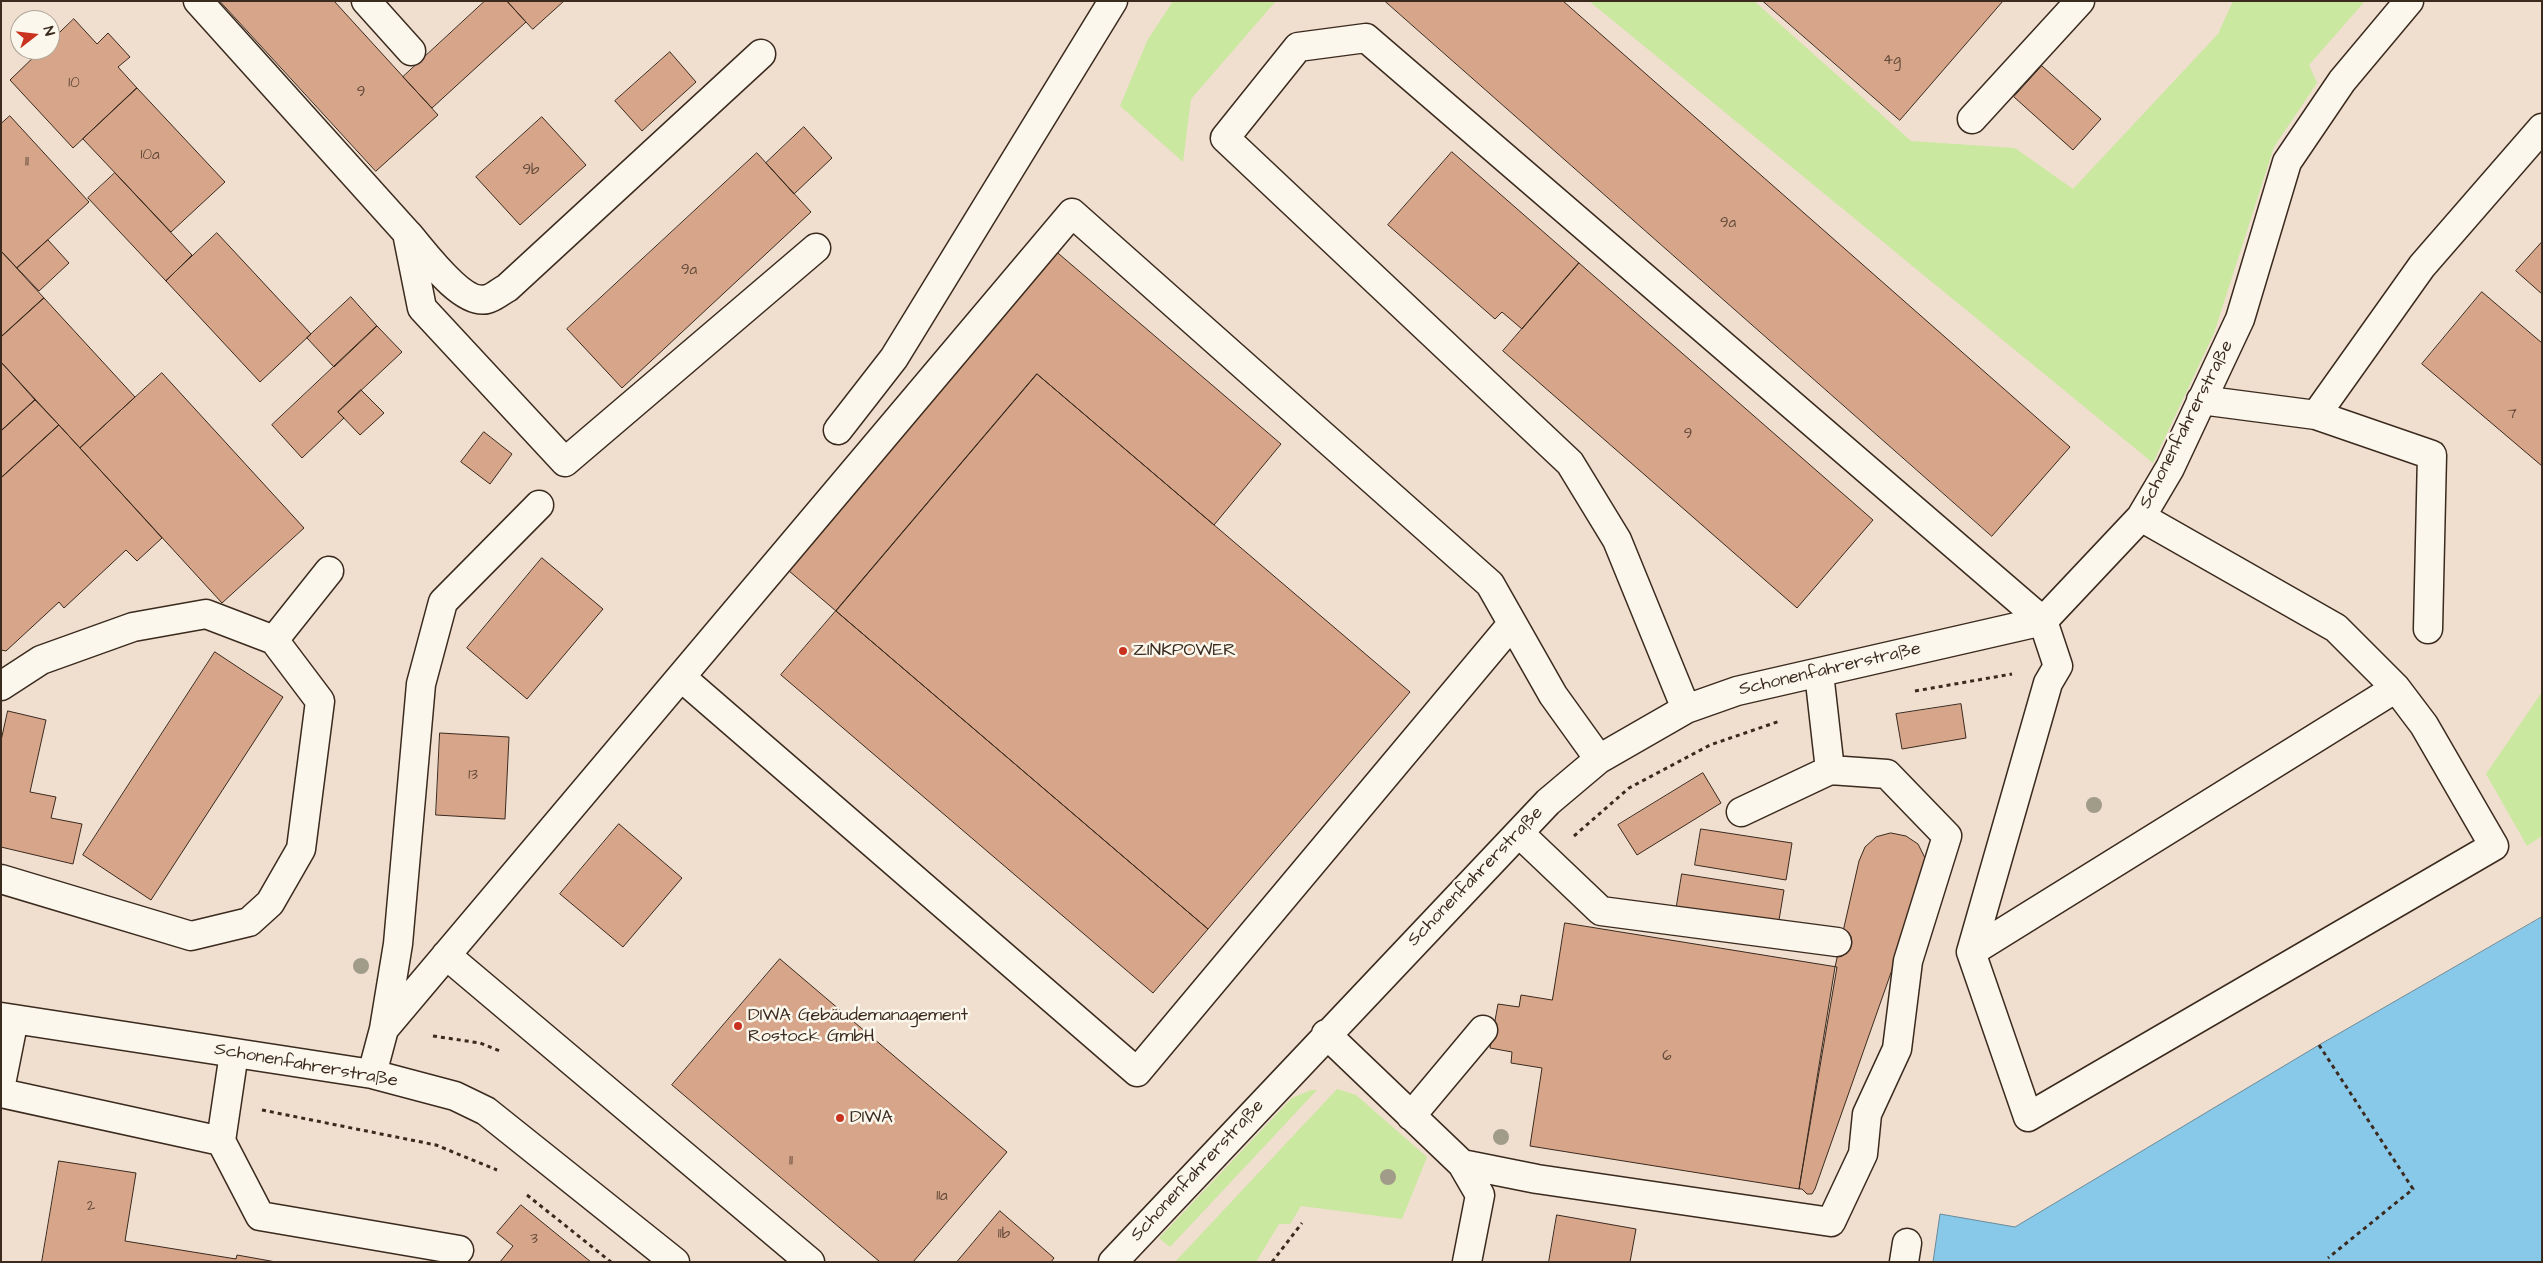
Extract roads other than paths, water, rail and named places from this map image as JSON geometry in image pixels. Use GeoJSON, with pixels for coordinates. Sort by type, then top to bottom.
{"type":"FeatureCollection","features":[{"type":"Feature","properties":{"kind":"street"},"geometry":{"type":"LineString","coordinates":[[198,1],[449,280],[469,298],[486,300],[507,288],[761,54]]}},
{"type":"Feature","properties":{"kind":"street"},"geometry":{"type":"LineString","coordinates":[[366,1],[411,51]]}},
{"type":"Feature","properties":{"kind":"street"},"geometry":{"type":"LineString","coordinates":[[838,430],[894,358],[1113,1]]}},
{"type":"Feature","properties":{"kind":"street"},"geometry":{"type":"LineString","coordinates":[[1972,119],[2080,1]]}},
{"type":"Feature","properties":{"kind":"street","name":"Schonenfahrerstraße"},"geometry":{"type":"LineString","coordinates":[[1113,1262],[1326,1034],[1548,802],[1599,759],[1686,709],[1737,691],[2043,621],[2141,517],[2170,468],[2240,319],[2287,162],[2342,81],[2409,1]]}},
{"type":"Feature","properties":{"kind":"street"},"geometry":{"type":"LineString","coordinates":[[1686,709],[1617,540],[1570,463],[1225,138],[1298,47],[1366,38],[2043,621],[2058,666],[2048,683],[1971,952],[2028,1117],[2494,846],[2424,725],[2396,688],[2336,628],[2141,517]]}},
{"type":"Feature","properties":{"kind":"street"},"geometry":{"type":"LineString","coordinates":[[2316,415],[2422,266],[2542,128]]}},
{"type":"Feature","properties":{"kind":"street"},"geometry":{"type":"LineString","coordinates":[[384,1029],[1072,213],[1490,584],[1553,695],[1599,759]]}},
{"type":"Feature","properties":{"kind":"street"},"geometry":{"type":"LineString","coordinates":[[407,233],[422,308],[565,462],[816,248]]}},
{"type":"Feature","properties":{"kind":"street"},"geometry":{"type":"LineString","coordinates":[[2201,400],[2316,415],[2432,455],[2428,629]]}},
{"type":"Feature","properties":{"kind":"street"},"geometry":{"type":"LineString","coordinates":[[372,1074],[384,1029],[398,944],[421,684],[442,602],[539,505]]}},
{"type":"Feature","properties":{"kind":"street"},"geometry":{"type":"LineString","coordinates":[[274,640],[328,570]]}},
{"type":"Feature","properties":{"kind":"street"},"geometry":{"type":"LineString","coordinates":[[1,686],[41,660],[133,626],[206,614],[274,640],[320,701],[300,849],[270,903],[249,922],[191,936],[1,879]]}},
{"type":"Feature","properties":{"kind":"street"},"geometry":{"type":"LineString","coordinates":[[681,677],[1137,1072],[1512,624]]}},
{"type":"Feature","properties":{"kind":"street"},"geometry":{"type":"LineString","coordinates":[[1819,672],[1830,770]]}},
{"type":"Feature","properties":{"kind":"street"},"geometry":{"type":"LineString","coordinates":[[1971,952],[2396,688]]}},
{"type":"Feature","properties":{"kind":"street"},"geometry":{"type":"LineString","coordinates":[[1462,1164],[1537,1179],[1831,1222],[1863,1154],[1867,1114],[1897,1049],[1908,961],[1947,836],[1887,774],[1830,770],[1740,812]]}},
{"type":"Feature","properties":{"kind":"street"},"geometry":{"type":"LineString","coordinates":[[1519,833],[1601,911],[1837,942]]}},
{"type":"Feature","properties":{"kind":"street"},"geometry":{"type":"LineString","coordinates":[[446,955],[810,1262]]}},
{"type":"Feature","properties":{"kind":"street"},"geometry":{"type":"LineString","coordinates":[[1,1084],[7,1018]]}},
{"type":"Feature","properties":{"kind":"street","name":"Schonenfahrerstraße"},"geometry":{"type":"LineString","coordinates":[[7,1018],[372,1074],[455,1096],[486,1111],[675,1262]]}},
{"type":"Feature","properties":{"kind":"street"},"geometry":{"type":"LineString","coordinates":[[1412,1116],[1483,1030]]}},
{"type":"Feature","properties":{"kind":"street"},"geometry":{"type":"LineString","coordinates":[[1326,1034],[1462,1164],[1480,1195],[1467,1262]]}},
{"type":"Feature","properties":{"kind":"street"},"geometry":{"type":"LineString","coordinates":[[234,1053],[220,1141],[260,1216],[459,1250]]}},
{"type":"Feature","properties":{"kind":"street"},"geometry":{"type":"LineString","coordinates":[[1,1093],[220,1141]]}},
{"type":"Feature","properties":{"kind":"water"},"geometry":{"type":"Polygon","coordinates":[[[2542,917],[2542,1262],[1933,1262],[1940,1214],[2015,1227],[2319,1045],[2542,917]]]}},
{"type":"Feature","properties":{"kind":"place","name":"ZINKPOWER"},"geometry":{"type":"Point","coordinates":[1123,651]}},
{"type":"Feature","properties":{"kind":"place","name":"DIWA Gebäudemanagement Rostock GmbH"},"geometry":{"type":"Point","coordinates":[738,1026]}},
{"type":"Feature","properties":{"kind":"place","name":"DIWA"},"geometry":{"type":"Point","coordinates":[840,1118]}}]}
